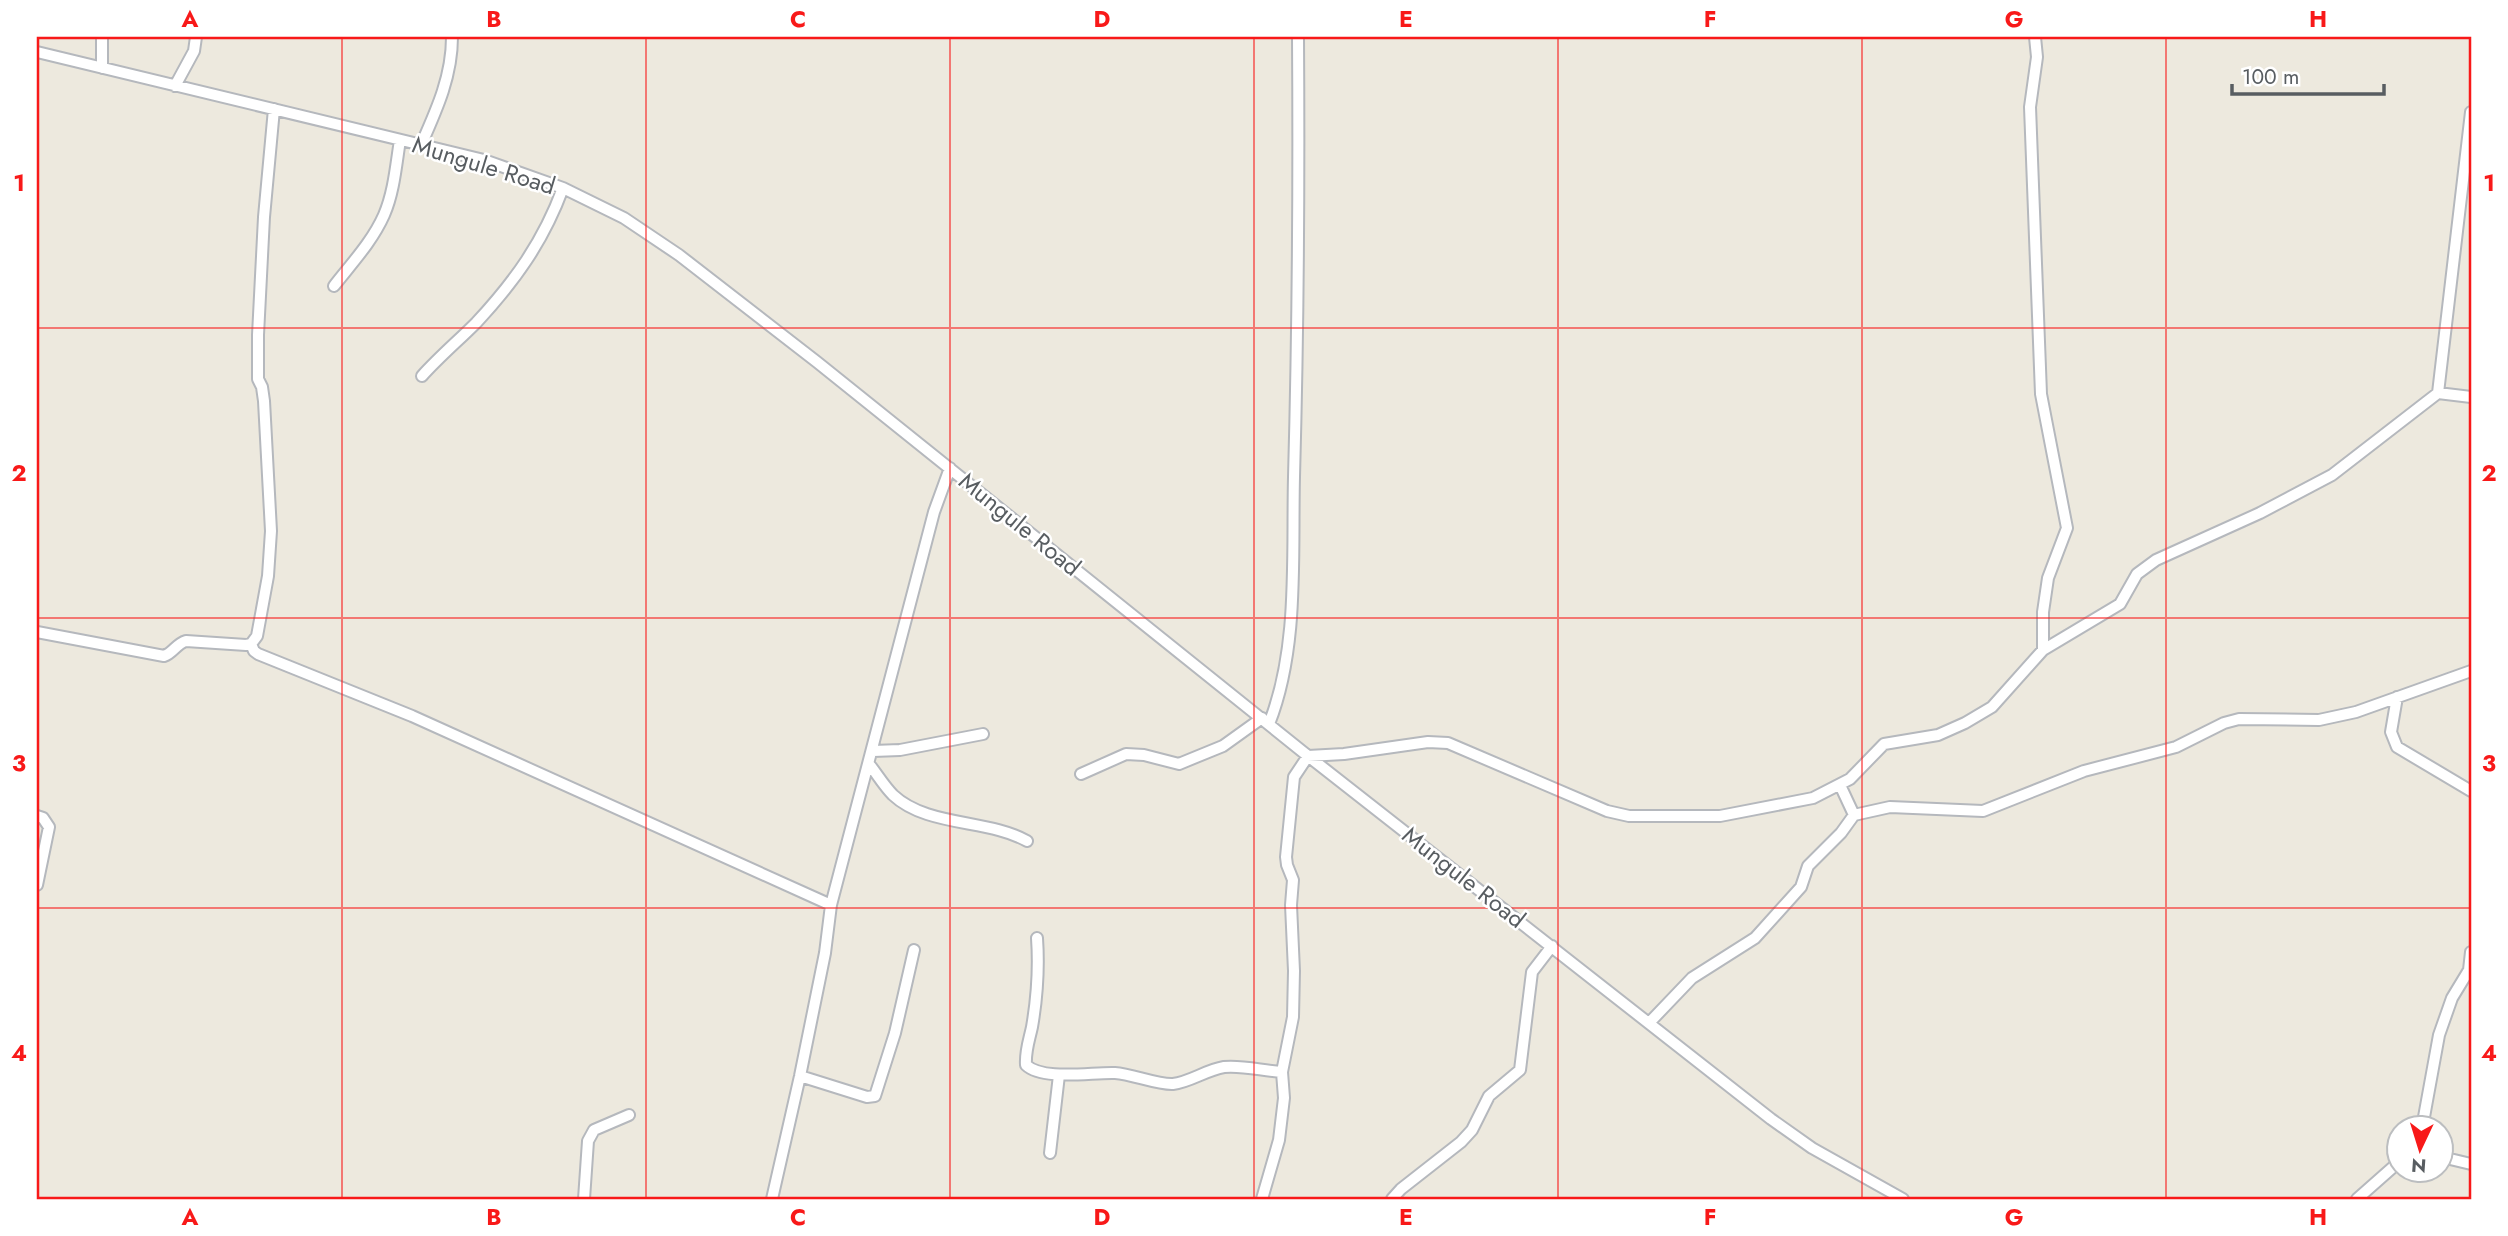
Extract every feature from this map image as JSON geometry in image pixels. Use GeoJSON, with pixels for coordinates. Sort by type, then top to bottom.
{"type":"FeatureCollection","features":[{"type":"Feature","properties":{"kind":"street"},"geometry":{"type":"LineString","coordinates":[[102,37],[102,68]]}},
{"type":"Feature","properties":{"kind":"street"},"geometry":{"type":"LineString","coordinates":[[175,86],[194,51],[196,37]]}},
{"type":"Feature","properties":{"kind":"street"},"geometry":{"type":"LineString","coordinates":[[421,145],[443,96],[452,37]]}},
{"type":"Feature","properties":{"kind":"street"},"geometry":{"type":"LineString","coordinates":[[1081,774],[1126,754],[1144,754],[1179,764],[1223,746],[1266,721],[1280,697],[1290,640],[1297,375],[1298,37]]}},
{"type":"Feature","properties":{"kind":"street"},"geometry":{"type":"LineString","coordinates":[[2035,37],[2037,57],[2030,107],[2042,394],[2067,528],[2048,578],[2042,612],[2043,650]]}},
{"type":"Feature","properties":{"kind":"street","name":"Mungule Road"},"geometry":{"type":"LineString","coordinates":[[37,52],[484,160],[563,188],[624,218],[679,255],[950,468],[1308,756],[1771,1119],[1812,1148],[1903,1199]]}},
{"type":"Feature","properties":{"kind":"street"},"geometry":{"type":"LineString","coordinates":[[37,632],[164,656],[179,643],[186,641],[239,645],[251,644],[257,636],[271,548],[264,401],[258,379],[258,345],[262,250],[274,109]]}},
{"type":"Feature","properties":{"kind":"street"},"geometry":{"type":"LineString","coordinates":[[1262,1199],[1279,1140],[1284,1098],[1282,1072],[1294,998],[1291,905],[1293,880],[1286,857],[1294,777],[1308,756],[1363,752],[1428,742],[1448,743],[1584,802],[1629,816],[1720,816],[1813,798],[1850,779],[1884,744],[1938,735],[1965,723],[1992,707],[2043,650],[2120,604],[2137,573],[2156,561],[2260,513],[2332,475],[2438,393],[2471,112]]}},
{"type":"Feature","properties":{"kind":"street"},"geometry":{"type":"LineString","coordinates":[[334,286],[374,234],[385,214],[400,140]]}},
{"type":"Feature","properties":{"kind":"street"},"geometry":{"type":"LineString","coordinates":[[422,376],[478,320],[528,260],[544,234],[563,188]]}},
{"type":"Feature","properties":{"kind":"street"},"geometry":{"type":"LineString","coordinates":[[2438,393],[2471,397]]}},
{"type":"Feature","properties":{"kind":"street"},"geometry":{"type":"LineString","coordinates":[[772,1199],[825,953],[827,921],[934,512],[950,468]]}},
{"type":"Feature","properties":{"kind":"street"},"geometry":{"type":"LineString","coordinates":[[251,644],[258,654],[412,716],[831,905]]}},
{"type":"Feature","properties":{"kind":"street"},"geometry":{"type":"LineString","coordinates":[[1649,1023],[1692,978],[1746,944],[1770,923],[1801,887],[1808,866],[1854,816],[1890,807],[1983,811],[2084,771],[2176,747],[2224,723],[2239,719],[2319,720],[2356,712],[2471,671]]}},
{"type":"Feature","properties":{"kind":"street"},"geometry":{"type":"LineString","coordinates":[[2397,697],[2391,732],[2397,747],[2471,791]]}},
{"type":"Feature","properties":{"kind":"street"},"geometry":{"type":"LineString","coordinates":[[873,751],[900,750],[983,734]]}},
{"type":"Feature","properties":{"kind":"street"},"geometry":{"type":"LineString","coordinates":[[869,764],[893,796],[919,811],[1016,834],[1027,841]]}},
{"type":"Feature","properties":{"kind":"street"},"geometry":{"type":"LineString","coordinates":[[1840,785],[1854,816]]}},
{"type":"Feature","properties":{"kind":"street"},"geometry":{"type":"LineString","coordinates":[[37,816],[43,818],[49,827],[37,884]]}},
{"type":"Feature","properties":{"kind":"street"},"geometry":{"type":"LineString","coordinates":[[1037,938],[1039,964],[1032,1025],[1025,1053],[1026,1065],[1032,1071],[1059,1074],[1117,1073],[1174,1084],[1223,1068],[1241,1067],[1282,1072]]}},
{"type":"Feature","properties":{"kind":"street"},"geometry":{"type":"LineString","coordinates":[[1392,1199],[1461,1142],[1472,1130],[1489,1096],[1520,1070],[1532,972],[1552,946]]}},
{"type":"Feature","properties":{"kind":"street"},"geometry":{"type":"LineString","coordinates":[[800,1076],[867,1097],[875,1096],[895,1033],[914,950]]}},
{"type":"Feature","properties":{"kind":"street"},"geometry":{"type":"LineString","coordinates":[[2425,1114],[2439,1035],[2452,998],[2469,970],[2471,952]]}},
{"type":"Feature","properties":{"kind":"street"},"geometry":{"type":"LineString","coordinates":[[1050,1153],[1059,1074]]}},
{"type":"Feature","properties":{"kind":"street"},"geometry":{"type":"LineString","coordinates":[[583,1199],[588,1141],[594,1130],[629,1115]]}},
{"type":"Feature","properties":{"kind":"street"},"geometry":{"type":"LineString","coordinates":[[2357,1199],[2386,1173]]}}]}
